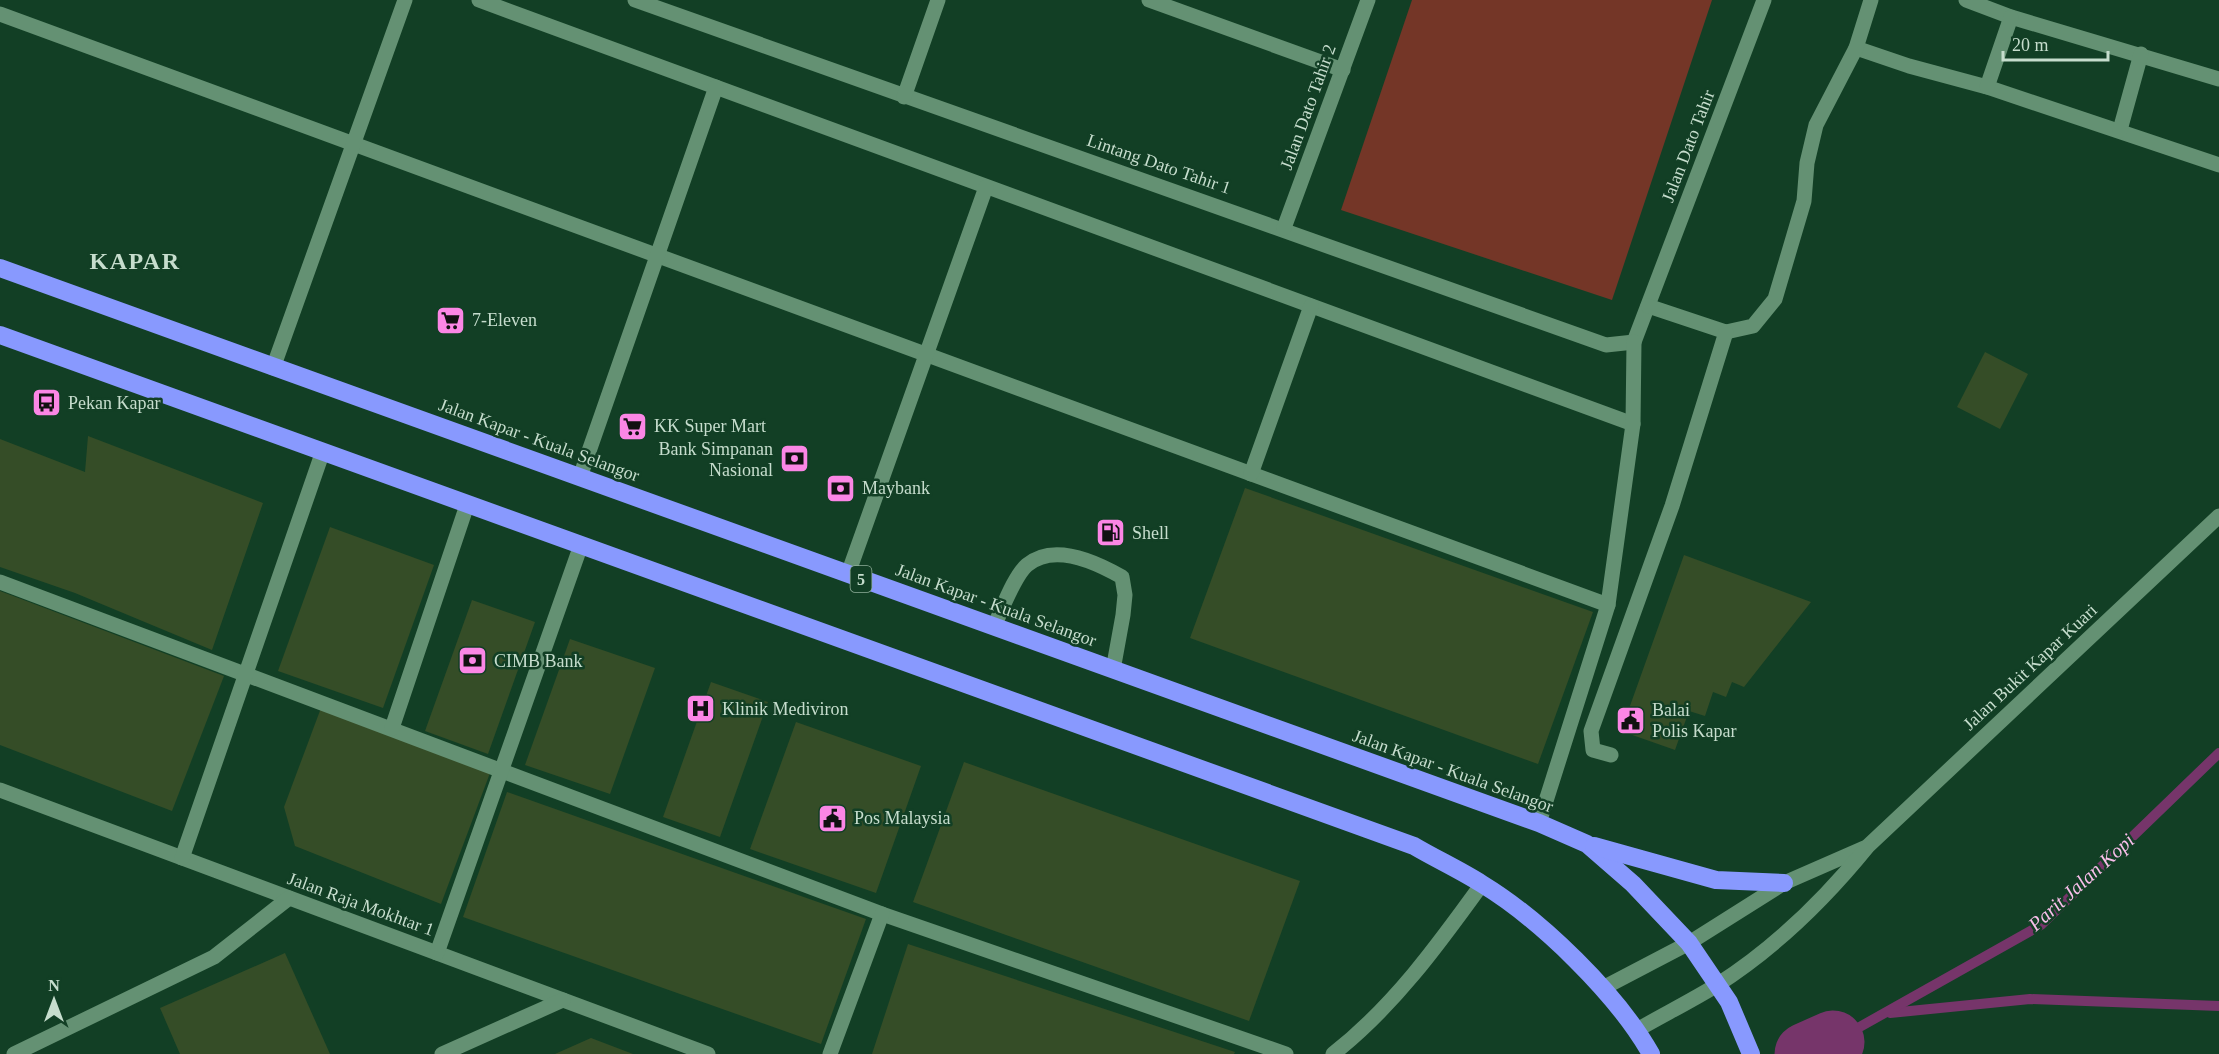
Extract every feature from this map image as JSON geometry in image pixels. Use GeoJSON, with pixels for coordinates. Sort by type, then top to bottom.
{"type":"FeatureCollection","features":[{"type":"Feature","properties":{"kind":"highway","name":"Jalan Kapar - Kuala Selangor"},"geometry":{"type":"LineString","coordinates":[[0,268],[1539,823],[1587,844],[1633,884],[1689,943],[1729,1002],[1751,1054]]}},
{"type":"Feature","properties":{"kind":"highway"},"geometry":{"type":"LineString","coordinates":[[0,335],[1414,846],[1482,884],[1518,909],[1603,988],[1644,1043]]}},
{"type":"Feature","properties":{"kind":"highway"},"geometry":{"type":"LineString","coordinates":[[1587,844],[1716,880],[1784,883]]}},
{"type":"Feature","properties":{"kind":"street"},"geometry":{"type":"LineString","coordinates":[[273,368],[405,0]]}},
{"type":"Feature","properties":{"kind":"street"},"geometry":{"type":"LineString","coordinates":[[479,0],[1633,424]]}},
{"type":"Feature","properties":{"kind":"street","name":"Lintang Dato Tahir 1"},"geometry":{"type":"LineString","coordinates":[[635,0],[903,97],[1284,228],[1606,345],[1634,342]]}},
{"type":"Feature","properties":{"kind":"street"},"geometry":{"type":"LineString","coordinates":[[903,97],[938,0]]}},
{"type":"Feature","properties":{"kind":"street"},"geometry":{"type":"LineString","coordinates":[[1149,0],[1343,70]]}},
{"type":"Feature","properties":{"kind":"street","name":"Jalan Dato Tahir 2"},"geometry":{"type":"LineString","coordinates":[[1284,228],[1368,0]]}},
{"type":"Feature","properties":{"kind":"street","name":"Jalan Dato Tahir"},"geometry":{"type":"LineString","coordinates":[[1648,306],[1764,0]]}},
{"type":"Feature","properties":{"kind":"street"},"geometry":{"type":"LineString","coordinates":[[1539,823],[1608,605],[1633,424],[1634,342],[1648,306],[1726,332],[1753,326],[1775,299],[1804,201],[1807,163],[1816,125],[1856,48],[1871,0]]}},
{"type":"Feature","properties":{"kind":"street"},"geometry":{"type":"LineString","coordinates":[[1966,0],[2011,17],[2219,79]]}},
{"type":"Feature","properties":{"kind":"street"},"geometry":{"type":"LineString","coordinates":[[0,14],[1608,605]]}},
{"type":"Feature","properties":{"kind":"street"},"geometry":{"type":"LineString","coordinates":[[1987,87],[2011,17]]}},
{"type":"Feature","properties":{"kind":"street"},"geometry":{"type":"LineString","coordinates":[[1856,48],[1909,66],[1987,87],[2219,165]]}},
{"type":"Feature","properties":{"kind":"street"},"geometry":{"type":"LineString","coordinates":[[2120,130],[2141,54]]}},
{"type":"Feature","properties":{"kind":"street"},"geometry":{"type":"LineString","coordinates":[[580,477],[716,87]]}},
{"type":"Feature","properties":{"kind":"street"},"geometry":{"type":"LineString","coordinates":[[848,574],[986,187]]}},
{"type":"Feature","properties":{"kind":"street"},"geometry":{"type":"LineString","coordinates":[[1251,474],[1311,306]]}},
{"type":"Feature","properties":{"kind":"street"},"geometry":{"type":"LineString","coordinates":[[1611,755],[1593,750],[1591,731],[1672,506],[1726,332]]}},
{"type":"Feature","properties":{"kind":"street"},"geometry":{"type":"LineString","coordinates":[[182,858],[323,452]]}},
{"type":"Feature","properties":{"kind":"street"},"geometry":{"type":"LineString","coordinates":[[392,728],[467,505]]}},
{"type":"Feature","properties":{"kind":"street","name":"Jalan Bukit Kapar Kuari"},"geometry":{"type":"LineString","coordinates":[[1644,1043],[1792,927],[1836,886],[1868,846],[2219,516]]}},
{"type":"Feature","properties":{"kind":"street"},"geometry":{"type":"LineString","coordinates":[[437,952],[581,545]]}},
{"type":"Feature","properties":{"kind":"street"},"geometry":{"type":"LineString","coordinates":[[994,626],[1026,566],[1043,555],[1062,555],[1101,565],[1122,578],[1125,595],[1113,670]]}},
{"type":"Feature","properties":{"kind":"street"},"geometry":{"type":"LineString","coordinates":[[0,582],[882,914],[1286,1054]]}},
{"type":"Feature","properties":{"kind":"street","name":"Jalan Raja Mokhtar 1"},"geometry":{"type":"LineString","coordinates":[[0,790],[708,1054]]}},
{"type":"Feature","properties":{"kind":"street","name":"Jalan Bukit Kapar Kuari"},"geometry":{"type":"LineString","coordinates":[[1603,988],[1689,943],[1784,883],[1868,846]]}},
{"type":"Feature","properties":{"kind":"street"},"geometry":{"type":"LineString","coordinates":[[1333,1054],[1349,1042],[1418,971],[1482,884]]}},
{"type":"Feature","properties":{"kind":"street"},"geometry":{"type":"LineString","coordinates":[[14,1054],[214,957],[289,898]]}},
{"type":"Feature","properties":{"kind":"street"},"geometry":{"type":"LineString","coordinates":[[830,1054],[882,914]]}},
{"type":"Feature","properties":{"kind":"street"},"geometry":{"type":"LineString","coordinates":[[441,1054],[563,1000]]}},
{"type":"Feature","properties":{"kind":"shaded area"},"geometry":{"type":"Polygon","coordinates":[[[1412,0],[1712,0],[1612,300],[1341,210],[1412,0]]]}},
{"type":"Feature","properties":{"kind":"building"},"geometry":{"type":"Polygon","coordinates":[[[1985,352],[2028,374],[2000,429],[1957,407],[1985,352]]]}},
{"type":"Feature","properties":{"kind":"building"},"geometry":{"type":"Polygon","coordinates":[[[88,436],[263,503],[212,650],[75,593],[0,567],[0,439],[85,472],[88,436]]]}},
{"type":"Feature","properties":{"kind":"building"},"geometry":{"type":"Polygon","coordinates":[[[1245,488],[1593,612],[1538,764],[1190,638],[1245,488]]]}},
{"type":"Feature","properties":{"kind":"building"},"geometry":{"type":"Polygon","coordinates":[[[330,527],[434,565],[383,708],[278,671],[330,527]]]}},
{"type":"Feature","properties":{"kind":"building"},"geometry":{"type":"Polygon","coordinates":[[[1684,555],[1811,602],[1744,687],[1732,682],[1726,697],[1713,692],[1705,716],[1689,711],[1675,750],[1621,731],[1684,555]]]}},
{"type":"Feature","properties":{"kind":"building"},"geometry":{"type":"Polygon","coordinates":[[[0,591],[224,676],[172,811],[0,745],[0,591]]]}},
{"type":"Feature","properties":{"kind":"building"},"geometry":{"type":"Polygon","coordinates":[[[472,600],[535,622],[488,754],[425,731],[472,600]]]}},
{"type":"Feature","properties":{"kind":"building"},"geometry":{"type":"Polygon","coordinates":[[[570,639],[655,668],[610,794],[525,765],[570,639]]]}},
{"type":"Feature","properties":{"kind":"building"},"geometry":{"type":"Polygon","coordinates":[[[711,682],[768,702],[720,837],[663,817],[711,682]]]}},
{"type":"Feature","properties":{"kind":"building"},"geometry":{"type":"Polygon","coordinates":[[[321,708],[490,773],[441,904],[295,846],[284,807],[321,708]]]}},
{"type":"Feature","properties":{"kind":"building"},"geometry":{"type":"Polygon","coordinates":[[[796,722],[921,766],[876,893],[750,849],[796,722]]]}},
{"type":"Feature","properties":{"kind":"building"},"geometry":{"type":"Polygon","coordinates":[[[964,762],[1300,881],[1249,1021],[913,902],[964,762]]]}},
{"type":"Feature","properties":{"kind":"building"},"geometry":{"type":"Polygon","coordinates":[[[507,792],[866,919],[821,1044],[463,917],[507,792]]]}},
{"type":"Feature","properties":{"kind":"building"},"geometry":{"type":"Polygon","coordinates":[[[908,944],[1235,1052],[1234,1054],[872,1054],[908,944]]]}},
{"type":"Feature","properties":{"kind":"building"},"geometry":{"type":"Polygon","coordinates":[[[285,953],[330,1054],[180,1054],[160,1008],[285,953]]]}},
{"type":"Feature","properties":{"kind":"building"},"geometry":{"type":"Polygon","coordinates":[[[591,1038],[633,1054],[555,1054],[591,1038]]]}},
{"type":"Feature","properties":{"kind":"waterway","name":"Parit Jalan Kopi"},"geometry":{"type":"LineString","coordinates":[[1833,1042],[2041,925],[2219,753]]}},
{"type":"Feature","properties":{"kind":"waterway"},"geometry":{"type":"LineString","coordinates":[[1890,1013],[2030,999],[2219,1006]]}},
{"type":"Feature","properties":{"kind":"waterway"},"geometry":{"type":"LineString","coordinates":[[1806,1054],[1833,1042]]}},
{"type":"Feature","properties":{"kind":"place","name":"7-Eleven"},"geometry":{"type":"Point","coordinates":[451,320]}},
{"type":"Feature","properties":{"kind":"place","name":"Pekan Kapar"},"geometry":{"type":"Point","coordinates":[47,403]}},
{"type":"Feature","properties":{"kind":"place","name":"KK Super Mart"},"geometry":{"type":"Point","coordinates":[633,426]}},
{"type":"Feature","properties":{"kind":"place","name":"Bank Simpanan Nasional"},"geometry":{"type":"Point","coordinates":[794,459]}},
{"type":"Feature","properties":{"kind":"place","name":"Maybank"},"geometry":{"type":"Point","coordinates":[841,488]}},
{"type":"Feature","properties":{"kind":"place","name":"Shell"},"geometry":{"type":"Point","coordinates":[1111,533]}},
{"type":"Feature","properties":{"kind":"place","name":"CIMB Bank"},"geometry":{"type":"Point","coordinates":[473,661]}},
{"type":"Feature","properties":{"kind":"place","name":"Klinik Mediviron"},"geometry":{"type":"Point","coordinates":[701,709]}},
{"type":"Feature","properties":{"kind":"place","name":"Balai Polis Kapar"},"geometry":{"type":"Point","coordinates":[1631,720]}},
{"type":"Feature","properties":{"kind":"place","name":"Pos Malaysia"},"geometry":{"type":"Point","coordinates":[833,818]}},
{"type":"Feature","properties":{"kind":"district","name":"KAPAR"},"geometry":{"type":"Point","coordinates":[135,261]}}]}
